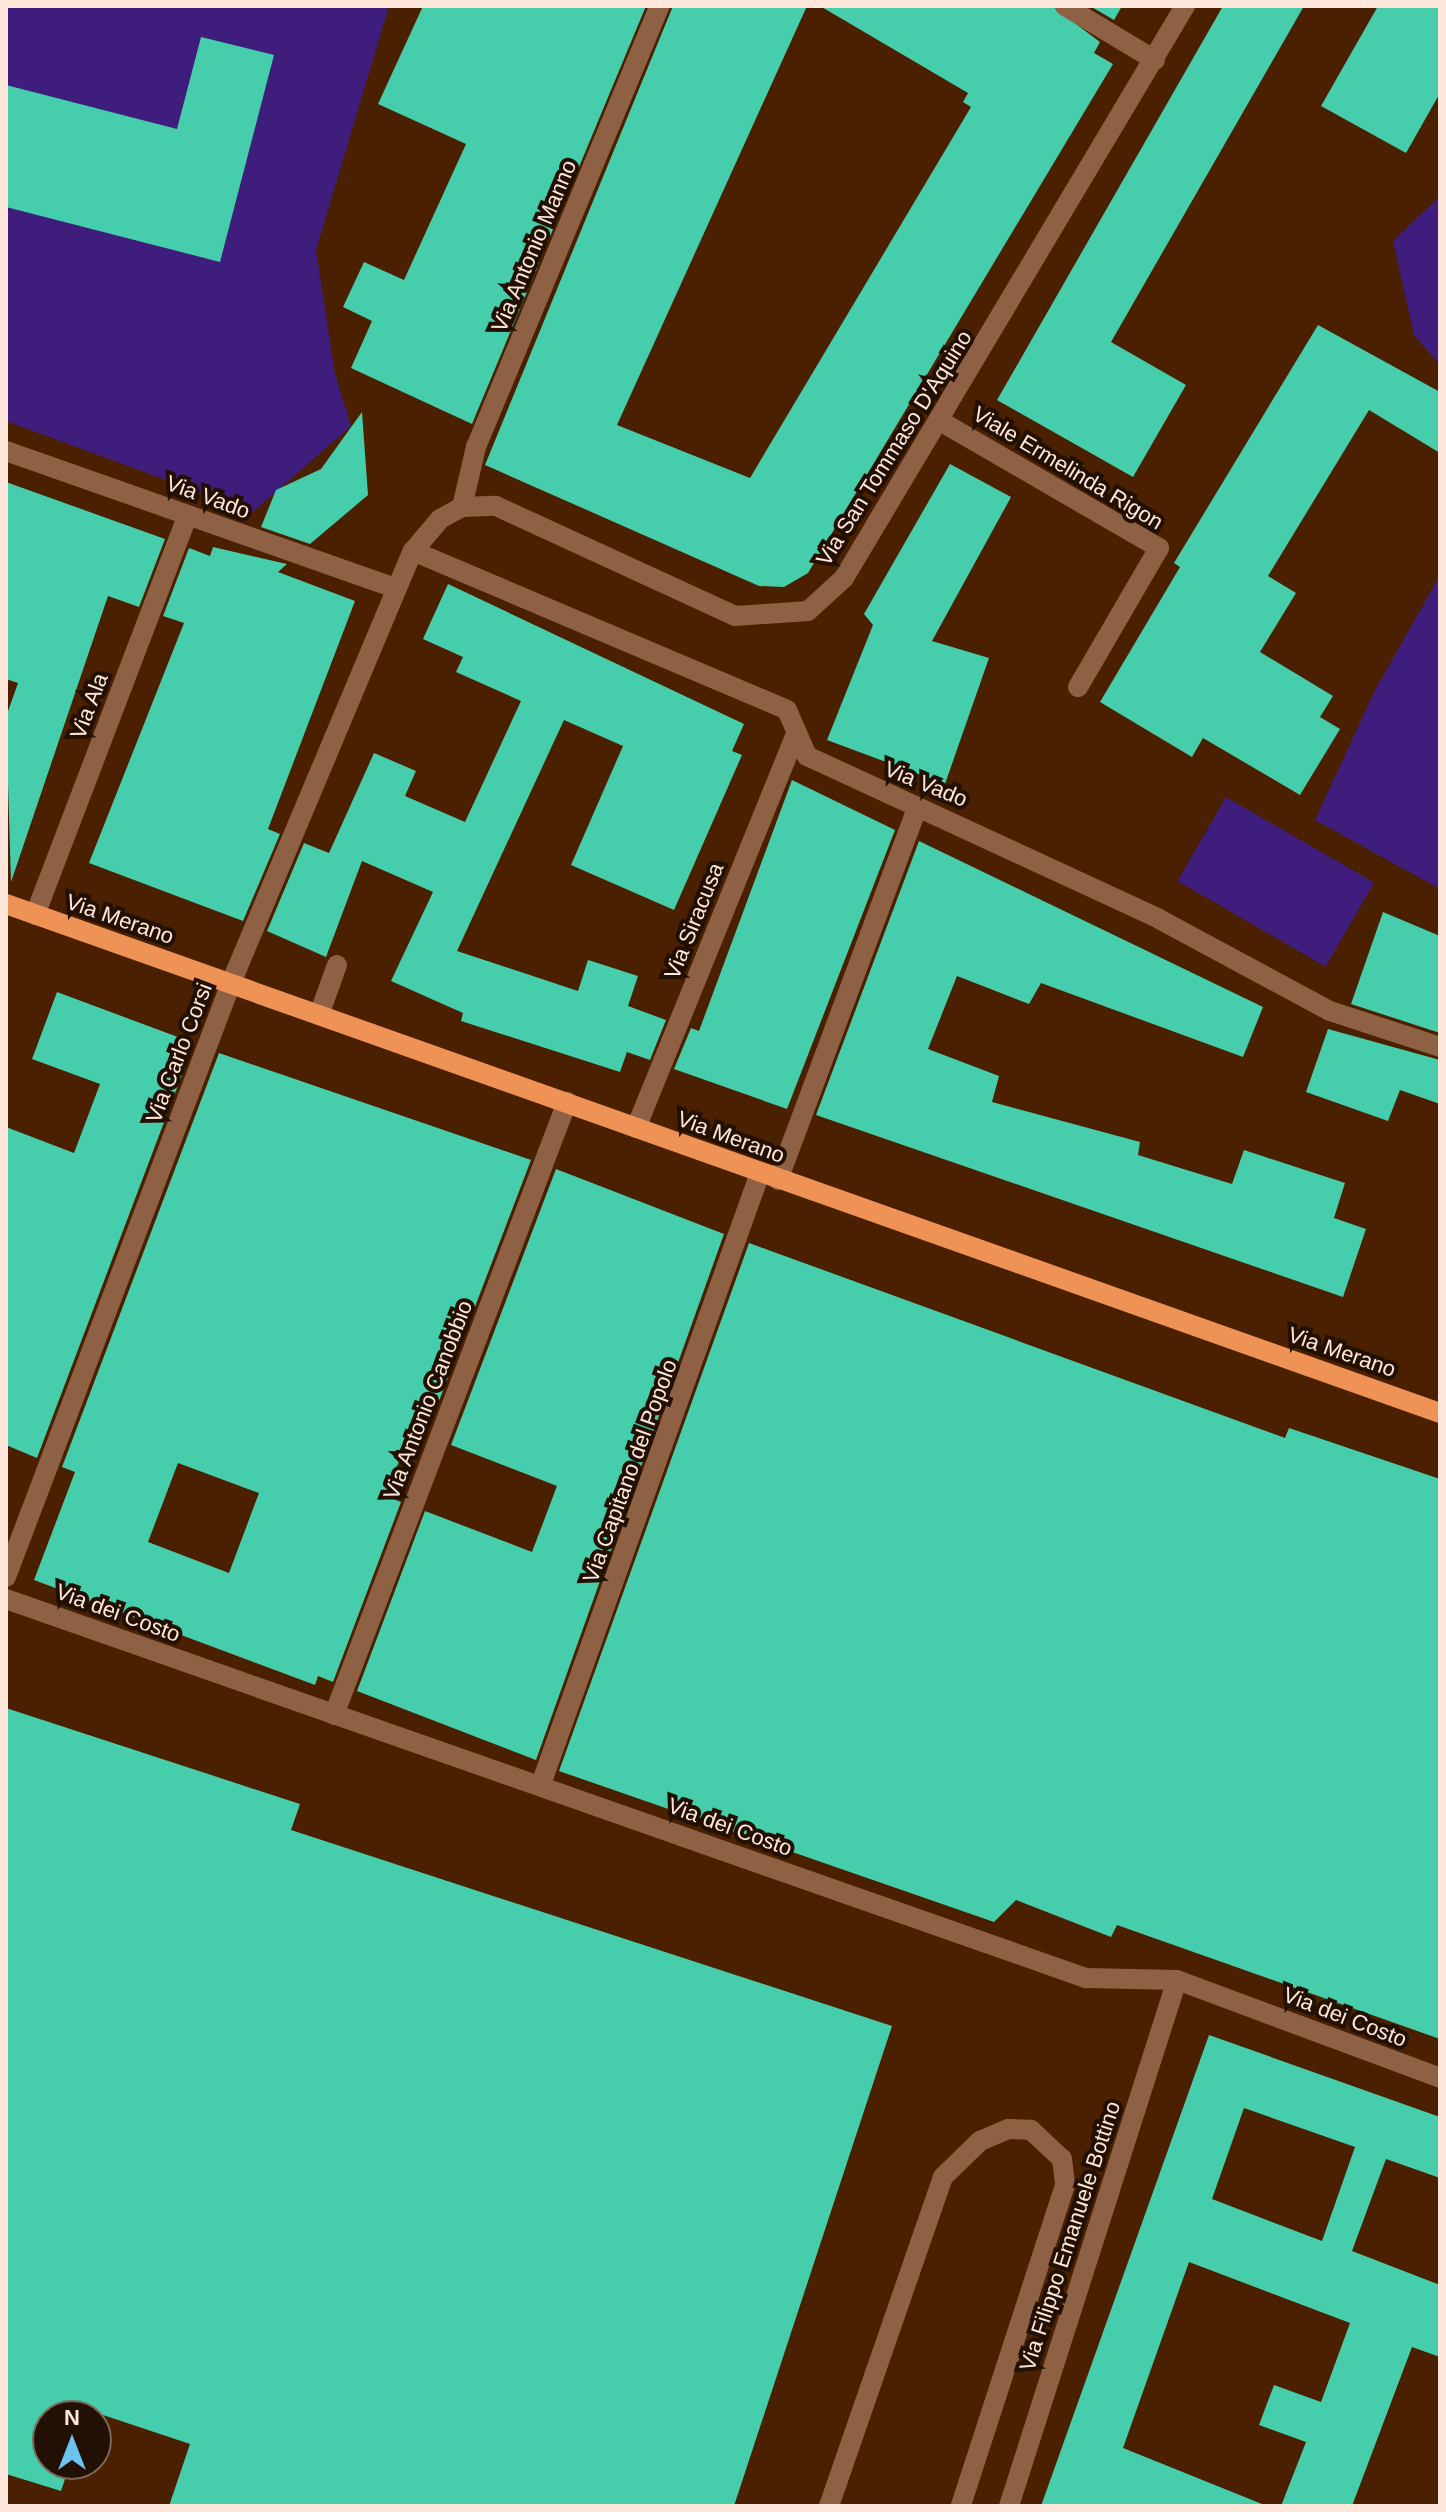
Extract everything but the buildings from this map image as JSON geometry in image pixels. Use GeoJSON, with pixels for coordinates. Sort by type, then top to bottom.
{"type":"FeatureCollection","features":[{"type":"Feature","properties":{"kind":"main road","name":"Via Merano"},"geometry":{"type":"LineString","coordinates":[[6,904],[1440,1413]]}},
{"type":"Feature","properties":{"kind":"street","name":"Via Antonio Manno"},"geometry":{"type":"LineString","coordinates":[[462,507],[476,447],[660,6]]}},
{"type":"Feature","properties":{"kind":"street"},"geometry":{"type":"LineString","coordinates":[[1065,6],[1155,60]]}},
{"type":"Feature","properties":{"kind":"street","name":"Via San Tommaso D'Aquino"},"geometry":{"type":"LineString","coordinates":[[462,507],[496,506],[735,616],[786,618],[808,611],[844,578],[1185,6]]}},
{"type":"Feature","properties":{"kind":"street","name":"Viale Ermelinda Rigon"},"geometry":{"type":"LineString","coordinates":[[940,421],[1159,548],[1078,687]]}},
{"type":"Feature","properties":{"kind":"street","name":"Via Vado"},"geometry":{"type":"LineString","coordinates":[[6,451],[394,588]]}},
{"type":"Feature","properties":{"kind":"street"},"geometry":{"type":"LineString","coordinates":[[413,551],[440,519],[462,507]]}},
{"type":"Feature","properties":{"kind":"street","name":"Via Ala"},"geometry":{"type":"LineString","coordinates":[[35,915],[188,515]]}},
{"type":"Feature","properties":{"kind":"street","name":"Via Vado"},"geometry":{"type":"LineString","coordinates":[[413,551],[787,710],[807,756],[916,811],[973,829],[1330,1011],[1440,1047]]}},
{"type":"Feature","properties":{"kind":"street","name":"Via Carlo Corsi"},"geometry":{"type":"LineString","coordinates":[[6,1577],[231,983],[394,588],[413,551]]}},
{"type":"Feature","properties":{"kind":"street","name":"Via Siracusa"},"geometry":{"type":"LineString","coordinates":[[636,1128],[797,732]]}},
{"type":"Feature","properties":{"kind":"street","name":"Via Capitano del Popolo"},"geometry":{"type":"LineString","coordinates":[[541,1784],[769,1176],[916,811]]}},
{"type":"Feature","properties":{"kind":"street"},"geometry":{"type":"LineString","coordinates":[[319,1015],[337,965]]}},
{"type":"Feature","properties":{"kind":"street","name":"Via Antonio Canobbio"},"geometry":{"type":"LineString","coordinates":[[334,1715],[567,1102]]}},
{"type":"Feature","properties":{"kind":"street","name":"Via dei Costo"},"geometry":{"type":"LineString","coordinates":[[6,1599],[334,1715],[541,1784],[1086,1978],[1177,1980],[1440,2078]]}},
{"type":"Feature","properties":{"kind":"street","name":"Via Filippo Emanuele Bottino"},"geometry":{"type":"LineString","coordinates":[[1009,2506],[1177,1980]]}},
{"type":"Feature","properties":{"kind":"street"},"geometry":{"type":"LineString","coordinates":[[829,2506],[943,2177],[980,2141],[1008,2129],[1031,2130],[1062,2159],[1065,2185],[961,2506]]}},
{"type":"Feature","properties":{"kind":"shaded area"},"geometry":{"type":"Polygon","coordinates":[[[6,6],[389,6],[316,250],[335,374],[351,426],[253,512],[6,421],[6,6]]]}},
{"type":"Feature","properties":{"kind":"shaded area"},"geometry":{"type":"Polygon","coordinates":[[[1440,196],[1440,365],[1414,335],[1393,241],[1440,196]]]}},
{"type":"Feature","properties":{"kind":"shaded area"},"geometry":{"type":"Polygon","coordinates":[[[1440,575],[1440,889],[1315,820],[1375,690],[1440,575]]]}},
{"type":"Feature","properties":{"kind":"shaded area"},"geometry":{"type":"Polygon","coordinates":[[[1226,797],[1374,883],[1326,967],[1178,881],[1226,797]]]}}]}
